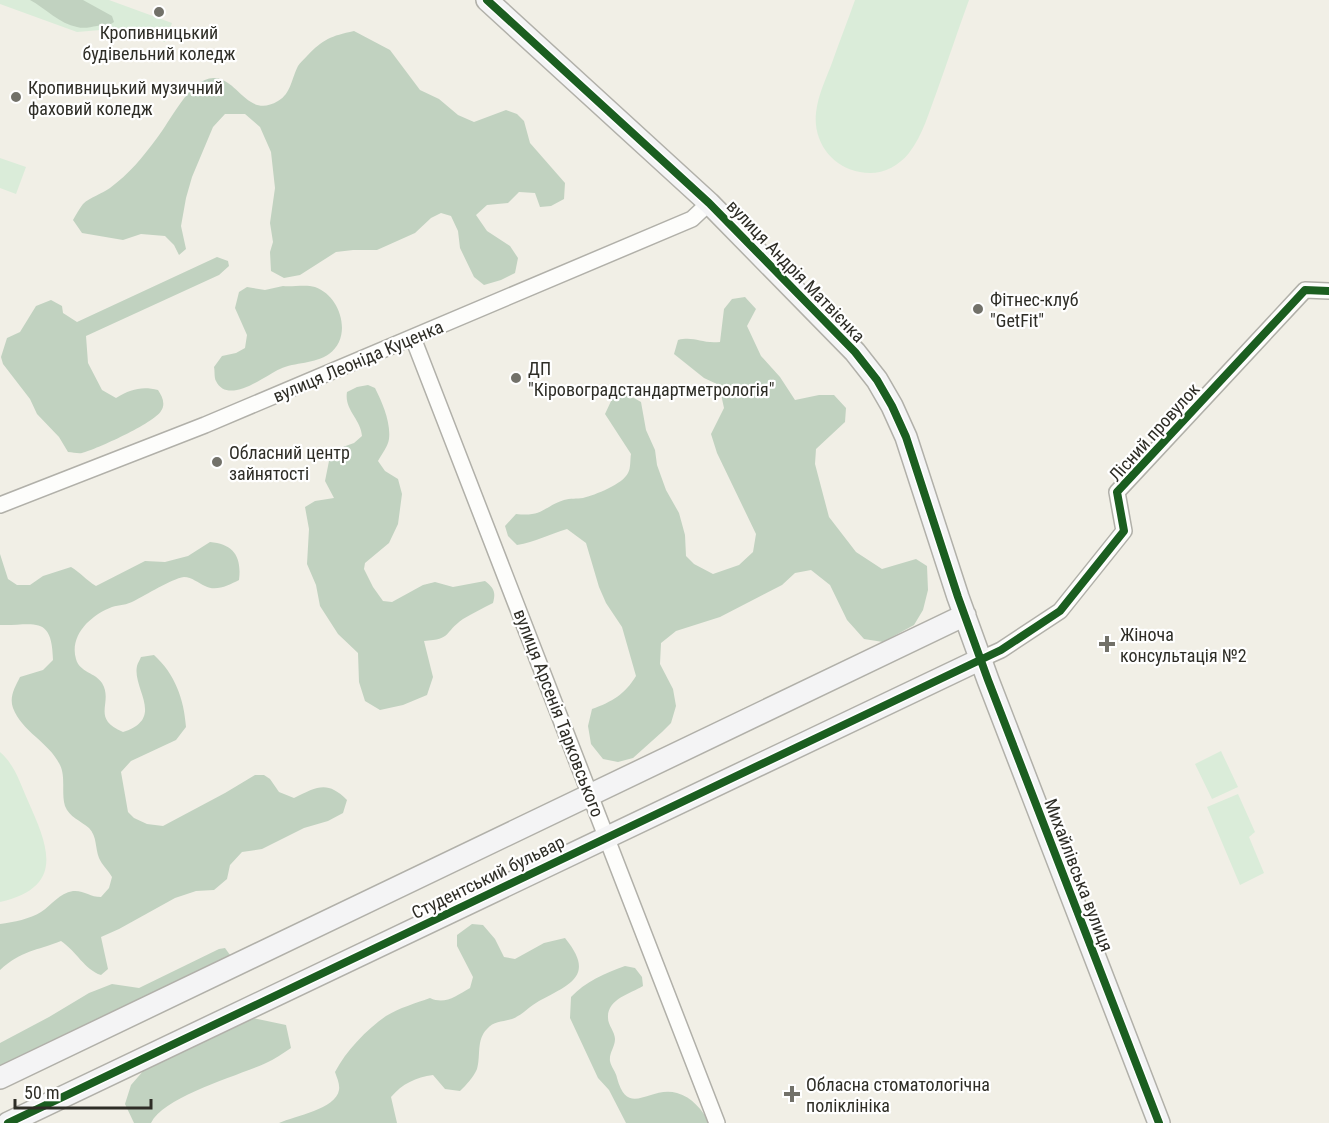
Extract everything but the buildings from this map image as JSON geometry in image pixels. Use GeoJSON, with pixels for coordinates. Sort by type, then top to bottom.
{"type":"FeatureCollection","features":[{"type":"Feature","properties":{"kind":"street","name":"вулиця Андрія Матвієнка"},"geometry":{"type":"LineString","coordinates":[[487,0],[709,203],[855,352],[877,380],[906,437],[974,637]]}},
{"type":"Feature","properties":{"kind":"street","name":"вулиця Леоніда Куценка"},"geometry":{"type":"LineString","coordinates":[[0,505],[206,425],[413,338],[692,219],[709,203]]}},
{"type":"Feature","properties":{"kind":"street","name":"Лісний провулок"},"geometry":{"type":"LineString","coordinates":[[981,659],[1001,650],[1060,611],[1124,531],[1117,492],[1305,290],[1329,291]]}},
{"type":"Feature","properties":{"kind":"street","name":"вулиця Арсенія Тарковського"},"geometry":{"type":"LineString","coordinates":[[413,338],[717,1123]]}},
{"type":"Feature","properties":{"kind":"street","name":"Студентський бульвар"},"geometry":{"type":"LineString","coordinates":[[0,1078],[965,615]]}},
{"type":"Feature","properties":{"kind":"street","name":"Михайлівська вулиця"},"geometry":{"type":"LineString","coordinates":[[974,637],[1159,1123]]}},
{"type":"Feature","properties":{"kind":"street","name":"Студентський бульвар"},"geometry":{"type":"LineString","coordinates":[[8,1123],[981,659]]}},
{"type":"Feature","properties":{"kind":"green space"},"geometry":{"type":"Polygon","coordinates":[[[0,0],[109,0],[172,23],[165,42],[124,28],[77,32],[0,4],[0,0]]]}},
{"type":"Feature","properties":{"kind":"green space"},"geometry":{"type":"Polygon","coordinates":[[[30,0],[83,0],[112,16],[114,22],[77,27],[59,19],[30,0]]]}},
{"type":"Feature","properties":{"kind":"green space"},"geometry":{"type":"Polygon","coordinates":[[[855,0],[969,0],[918,139],[899,163],[887,170],[874,173],[850,169],[833,159],[821,143],[816,124],[821,92],[855,0]]]}},
{"type":"Feature","properties":{"kind":"green space"},"geometry":{"type":"Polygon","coordinates":[[[354,31],[390,50],[420,90],[439,99],[458,115],[474,122],[506,110],[517,114],[524,121],[530,143],[565,183],[564,199],[551,206],[540,207],[535,193],[519,192],[508,203],[487,205],[476,215],[487,231],[510,246],[518,258],[515,273],[484,285],[474,277],[460,248],[458,231],[451,216],[441,213],[431,218],[415,233],[377,250],[336,252],[300,275],[284,278],[271,271],[270,252],[273,242],[270,223],[275,188],[271,152],[260,127],[245,114],[225,114],[213,127],[192,177],[186,198],[181,226],[186,249],[179,255],[174,245],[165,236],[141,234],[123,240],[82,233],[73,220],[83,204],[110,188],[130,171],[152,145],[182,101],[198,84],[206,79],[223,80],[251,102],[268,105],[278,101],[286,94],[298,66],[318,46],[333,37],[354,31]]]}},
{"type":"Feature","properties":{"kind":"green space"},"geometry":{"type":"Polygon","coordinates":[[[0,158],[26,167],[16,194],[0,188],[0,158]]]}},
{"type":"Feature","properties":{"kind":"green space"},"geometry":{"type":"Polygon","coordinates":[[[217,257],[228,261],[229,266],[219,275],[86,336],[88,363],[102,390],[116,398],[137,389],[158,390],[163,406],[161,411],[148,422],[124,435],[82,453],[68,452],[59,437],[37,414],[30,399],[3,364],[1,357],[7,338],[20,332],[36,306],[51,300],[62,306],[63,313],[77,322],[217,257]]]}},
{"type":"Feature","properties":{"kind":"green space"},"geometry":{"type":"Polygon","coordinates":[[[283,286],[315,287],[332,299],[341,318],[342,328],[341,338],[336,347],[323,357],[280,369],[247,387],[229,391],[222,388],[215,380],[214,367],[222,356],[245,348],[247,335],[235,308],[239,292],[247,287],[265,290],[283,286]]]}},
{"type":"Feature","properties":{"kind":"green space"},"geometry":{"type":"Polygon","coordinates":[[[745,297],[756,309],[747,326],[761,356],[780,377],[795,400],[819,395],[834,395],[846,408],[845,422],[816,449],[815,464],[829,517],[856,552],[882,569],[916,559],[927,566],[928,590],[923,610],[914,625],[883,642],[864,639],[847,620],[830,585],[811,570],[795,573],[782,585],[720,617],[676,631],[661,643],[660,664],[673,689],[676,706],[671,723],[633,758],[618,762],[603,759],[591,744],[588,726],[592,709],[617,697],[636,676],[622,627],[606,603],[599,587],[586,543],[567,529],[517,545],[508,536],[505,526],[516,514],[538,513],[564,500],[588,497],[625,477],[630,469],[631,454],[605,414],[612,399],[627,394],[641,402],[646,430],[655,450],[657,465],[666,490],[679,513],[685,535],[686,556],[694,564],[713,574],[739,565],[753,552],[756,534],[717,453],[711,434],[724,408],[719,385],[704,378],[674,354],[678,340],[720,342],[724,309],[732,299],[745,297]]]}},
{"type":"Feature","properties":{"kind":"green space"},"geometry":{"type":"Polygon","coordinates":[[[368,385],[375,388],[389,426],[388,442],[378,461],[385,471],[398,479],[402,494],[398,524],[389,543],[365,563],[364,569],[373,587],[383,601],[392,602],[423,585],[435,582],[453,587],[485,581],[494,593],[493,603],[463,619],[447,635],[440,639],[424,641],[433,677],[427,695],[403,705],[380,710],[365,701],[359,682],[358,653],[338,634],[320,606],[316,585],[307,564],[309,529],[305,507],[315,501],[334,498],[325,481],[330,456],[362,436],[359,424],[348,404],[347,392],[368,385]]]}},
{"type":"Feature","properties":{"kind":"green space"},"geometry":{"type":"Polygon","coordinates":[[[210,542],[225,545],[234,553],[239,564],[239,580],[222,587],[209,588],[190,578],[179,578],[131,602],[112,607],[97,615],[84,627],[76,642],[76,659],[80,667],[102,683],[106,697],[105,716],[113,727],[123,732],[136,726],[143,719],[144,702],[137,675],[137,666],[141,657],[154,655],[161,662],[168,670],[181,697],[186,727],[176,740],[131,761],[121,772],[128,812],[134,818],[147,824],[163,826],[255,775],[264,775],[270,779],[279,792],[294,798],[322,787],[334,790],[347,800],[343,813],[328,821],[304,828],[262,849],[242,852],[230,865],[227,879],[214,890],[196,891],[175,898],[101,937],[108,969],[101,975],[90,969],[61,941],[22,955],[0,970],[0,924],[22,920],[37,914],[68,892],[84,892],[101,897],[109,888],[112,877],[99,858],[92,831],[72,816],[65,806],[60,765],[49,750],[23,724],[13,708],[12,696],[20,677],[43,670],[53,660],[52,645],[45,629],[39,626],[0,625],[0,554],[8,579],[17,585],[30,585],[43,576],[71,567],[96,586],[145,561],[165,562],[188,556],[210,542]]]}},
{"type":"Feature","properties":{"kind":"green space"},"geometry":{"type":"Polygon","coordinates":[[[1221,751],[1238,787],[1212,799],[1195,764],[1221,751]]]}},
{"type":"Feature","properties":{"kind":"green space"},"geometry":{"type":"Polygon","coordinates":[[[0,752],[20,781],[41,834],[46,863],[43,875],[35,886],[21,895],[0,902],[0,752]]]}},
{"type":"Feature","properties":{"kind":"green space"},"geometry":{"type":"Polygon","coordinates":[[[1238,794],[1255,832],[1249,837],[1264,873],[1240,885],[1207,807],[1238,794]]]}},
{"type":"Feature","properties":{"kind":"green space"},"geometry":{"type":"Polygon","coordinates":[[[472,924],[483,925],[495,939],[504,957],[515,959],[544,943],[565,938],[574,951],[579,970],[569,984],[519,1016],[496,1023],[487,1029],[481,1038],[477,1069],[460,1091],[445,1089],[433,1075],[421,1077],[400,1088],[391,1097],[397,1123],[279,1123],[323,1107],[336,1097],[339,1088],[335,1072],[357,1041],[386,1016],[430,998],[441,1001],[450,999],[470,988],[473,977],[457,946],[457,935],[472,924]]]}},
{"type":"Feature","properties":{"kind":"green space"},"geometry":{"type":"Polygon","coordinates":[[[225,948],[230,955],[226,960],[0,1072],[0,1043],[89,993],[112,984],[139,988],[225,948]]]}},
{"type":"Feature","properties":{"kind":"green space"},"geometry":{"type":"Polygon","coordinates":[[[625,966],[635,968],[642,977],[643,986],[620,998],[609,1011],[608,1021],[615,1039],[610,1061],[622,1090],[627,1097],[634,1099],[658,1093],[677,1093],[696,1105],[710,1123],[626,1123],[609,1090],[598,1078],[570,1018],[571,997],[596,978],[625,966]]]}},
{"type":"Feature","properties":{"kind":"green space"},"geometry":{"type":"Polygon","coordinates":[[[253,1018],[286,1025],[291,1048],[266,1063],[203,1088],[171,1104],[151,1123],[134,1123],[125,1104],[131,1085],[144,1070],[253,1018]]]}},
{"type":"Feature","properties":{"kind":"cycle path"},"geometry":{"type":"LineString","coordinates":[[487,0],[709,203],[855,352],[877,380],[906,437],[958,597],[988,680],[1159,1123]]}},
{"type":"Feature","properties":{"kind":"cycle path"},"geometry":{"type":"LineString","coordinates":[[8,1123],[1001,650],[1060,611],[1124,531],[1117,492],[1305,290],[1329,291]]}},
{"type":"Feature","properties":{"kind":"place","name":"Кропивницький будівельний коледж"},"geometry":{"type":"Point","coordinates":[159,12]}},
{"type":"Feature","properties":{"kind":"place","name":"Кропивницький музичний фаховий коледж"},"geometry":{"type":"Point","coordinates":[16,97]}},
{"type":"Feature","properties":{"kind":"place","name":"Фітнес-клуб \"GetFit\""},"geometry":{"type":"Point","coordinates":[978,309]}},
{"type":"Feature","properties":{"kind":"place","name":"ДП \"Кіровоградстандартметрологія\""},"geometry":{"type":"Point","coordinates":[516,378]}},
{"type":"Feature","properties":{"kind":"place","name":"Обласний центр зайнятості"},"geometry":{"type":"Point","coordinates":[217,462]}},
{"type":"Feature","properties":{"kind":"place","name":"Жіноча консультація №2"},"geometry":{"type":"Point","coordinates":[1107,644]}},
{"type":"Feature","properties":{"kind":"place","name":"Обласна стоматологічна поліклініка"},"geometry":{"type":"Point","coordinates":[792,1094]}}]}
